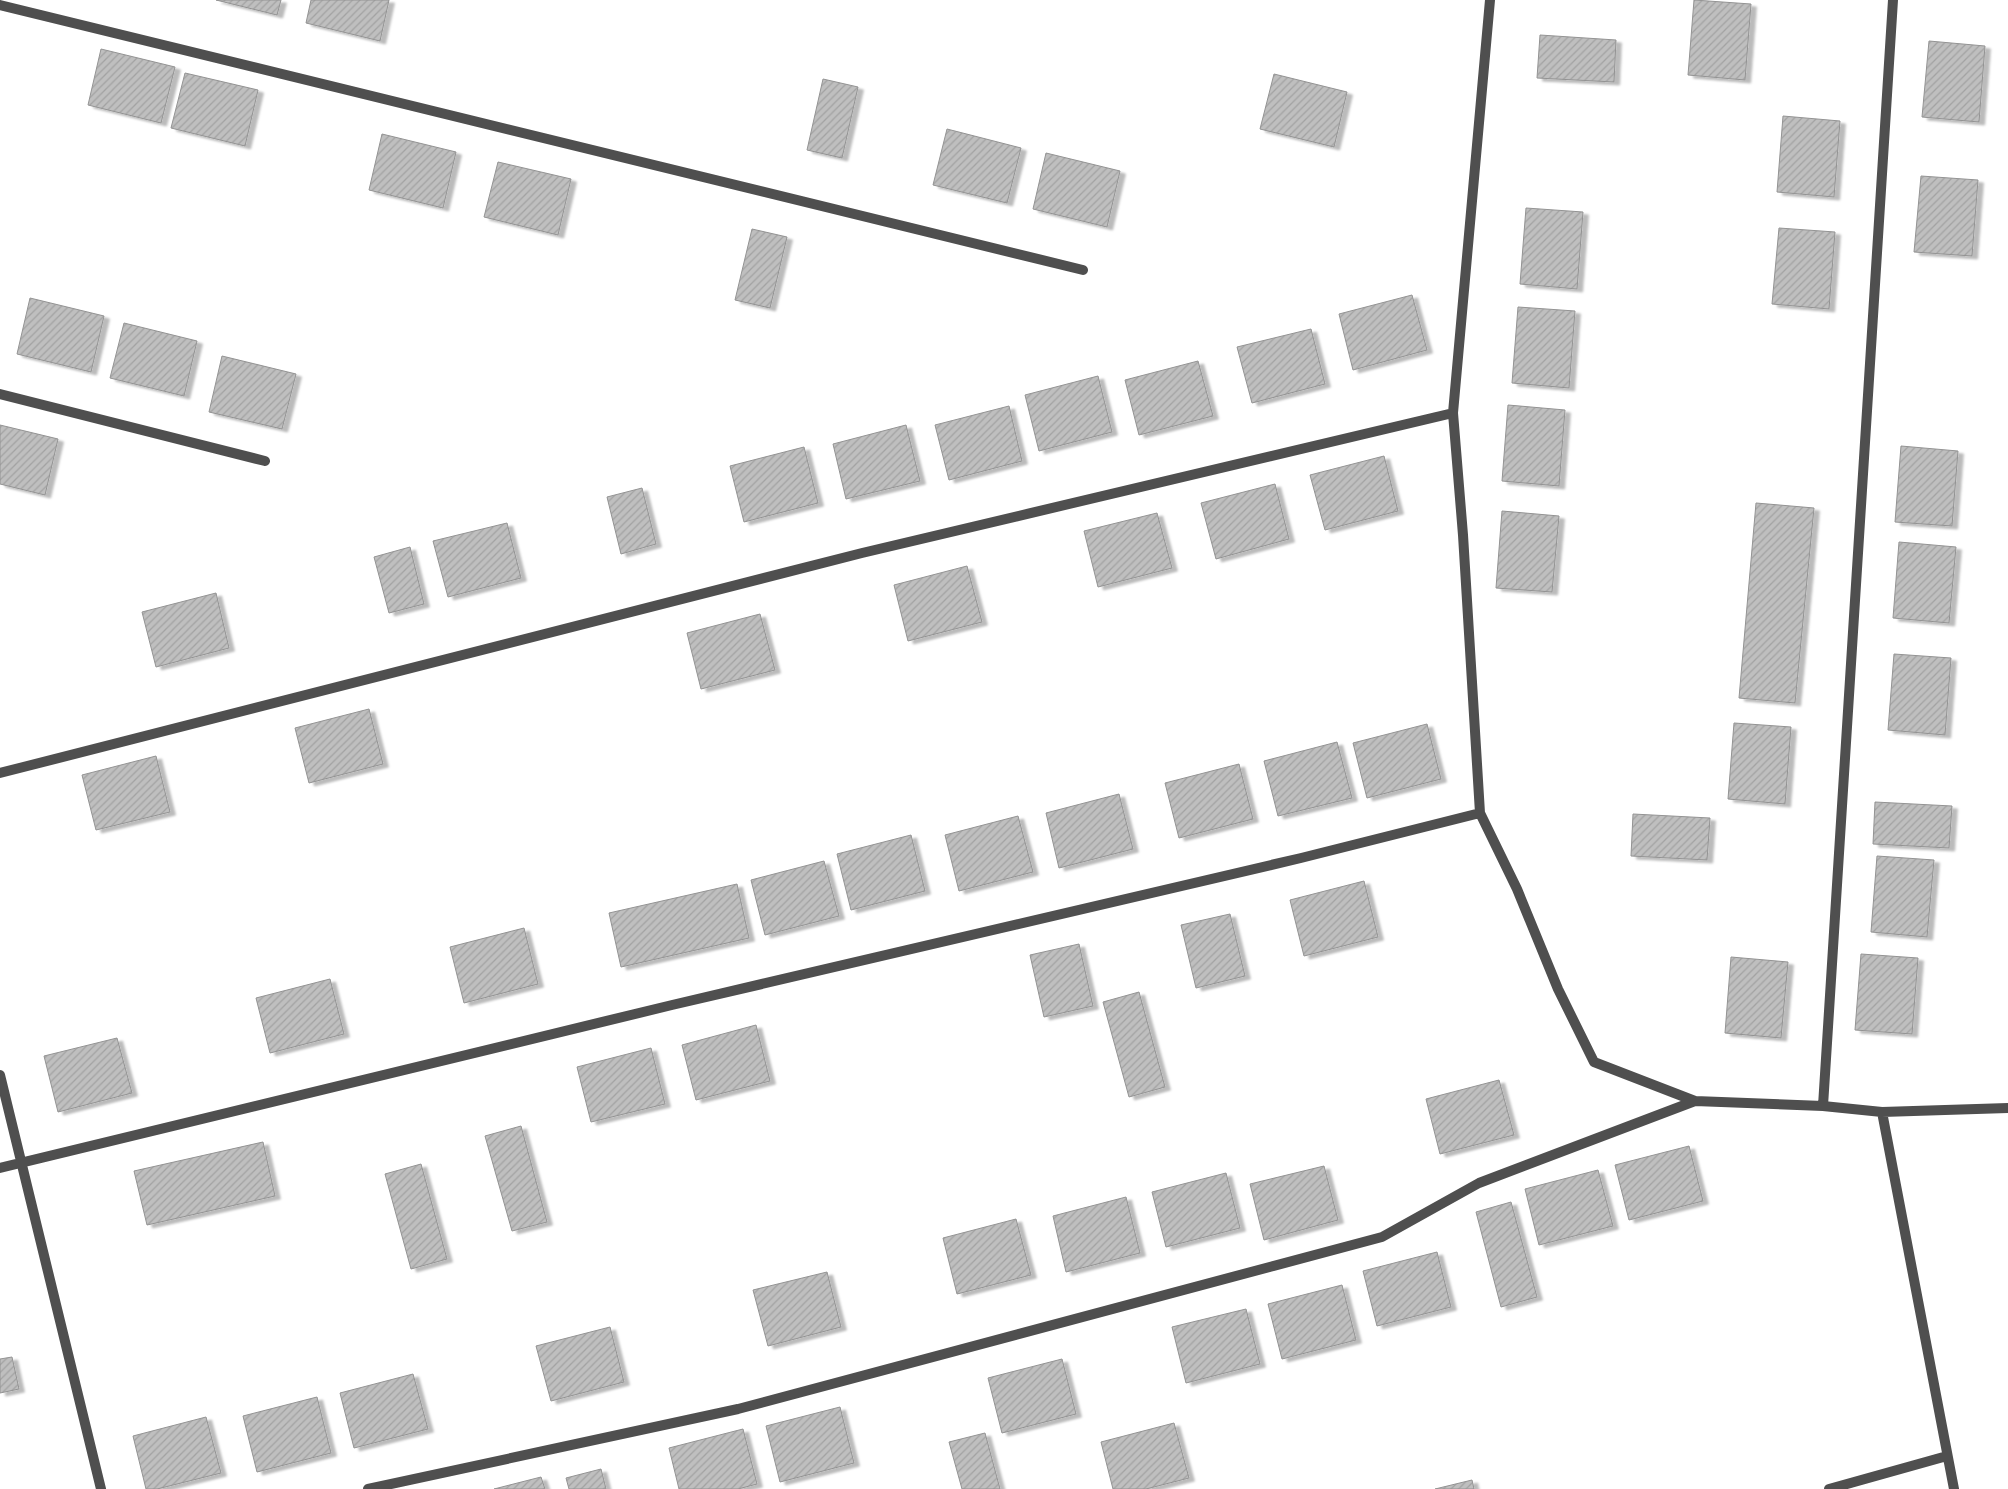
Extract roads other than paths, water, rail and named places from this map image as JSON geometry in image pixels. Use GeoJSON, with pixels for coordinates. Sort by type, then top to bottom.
{"type":"FeatureCollection","features":[{"type":"Feature","properties":{"kind":"street"},"geometry":{"type":"LineString","coordinates":[[1490,0],[1453,413],[1463,535],[1480,813],[1518,889],[1558,989],[1594,1062],[1694,1101],[1823,1106],[1882,1112],[2008,1108]]}},
{"type":"Feature","properties":{"kind":"street"},"geometry":{"type":"LineString","coordinates":[[1823,1106],[1893,0]]}},
{"type":"Feature","properties":{"kind":"street"},"geometry":{"type":"LineString","coordinates":[[0,5],[1083,270]]}},
{"type":"Feature","properties":{"kind":"street"},"geometry":{"type":"LineString","coordinates":[[0,394],[265,461]]}},
{"type":"Feature","properties":{"kind":"street"},"geometry":{"type":"LineString","coordinates":[[0,773],[852,556],[1453,413]]}},
{"type":"Feature","properties":{"kind":"street"},"geometry":{"type":"LineString","coordinates":[[0,1168],[653,1010],[1301,858],[1480,813]]}},
{"type":"Feature","properties":{"kind":"street"},"geometry":{"type":"LineString","coordinates":[[0,1075],[101,1489]]}},
{"type":"Feature","properties":{"kind":"street"},"geometry":{"type":"LineString","coordinates":[[368,1489],[738,1409],[1382,1237],[1479,1183],[1694,1101]]}},
{"type":"Feature","properties":{"kind":"street"},"geometry":{"type":"LineString","coordinates":[[1882,1112],[1954,1489]]}},
{"type":"Feature","properties":{"kind":"street"},"geometry":{"type":"LineString","coordinates":[[1829,1489],[1948,1456]]}}]}
